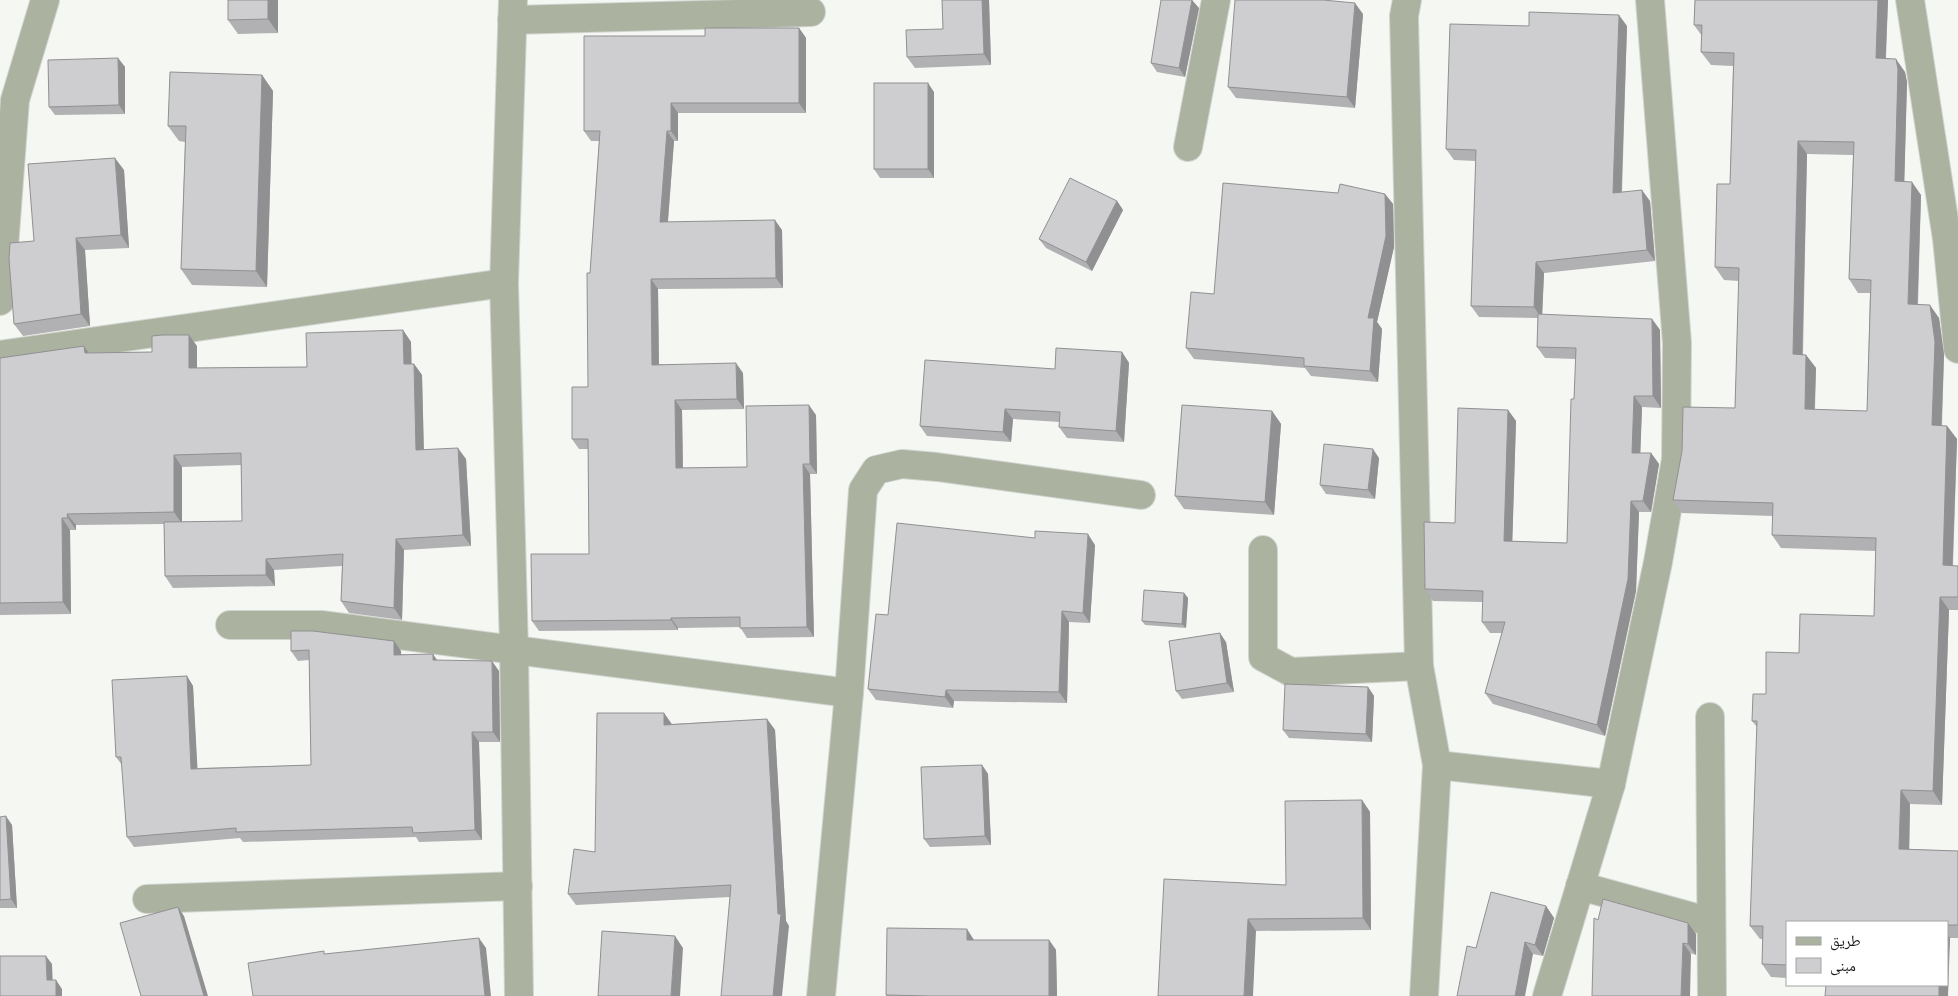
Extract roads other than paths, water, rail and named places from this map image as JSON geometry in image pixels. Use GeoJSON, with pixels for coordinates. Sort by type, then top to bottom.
{"type":"FeatureCollection","features":[{"type":"Feature","properties":{"kind":"street"},"geometry":{"type":"LineString","coordinates":[[0,301],[15,100],[45,0]]}},
{"type":"Feature","properties":{"kind":"street"},"geometry":{"type":"LineString","coordinates":[[1188,147],[1216,0]]}},
{"type":"Feature","properties":{"kind":"street"},"geometry":{"type":"LineString","coordinates":[[1407,0],[1405,26],[1419,666],[1437,765],[1424,996]]}},
{"type":"Feature","properties":{"kind":"street"},"geometry":{"type":"LineString","coordinates":[[1547,996],[1612,784],[1658,562],[1676,459],[1677,343],[1650,0]]}},
{"type":"Feature","properties":{"kind":"street"},"geometry":{"type":"LineString","coordinates":[[1910,0],[1952,238],[1958,349]]}},
{"type":"Feature","properties":{"kind":"street"},"geometry":{"type":"LineString","coordinates":[[519,996],[514,649],[504,282],[513,10],[811,12]]}},
{"type":"Feature","properties":{"kind":"street"},"geometry":{"type":"LineString","coordinates":[[0,354],[504,282]]}},
{"type":"Feature","properties":{"kind":"street"},"geometry":{"type":"LineString","coordinates":[[821,996],[849,693],[863,490],[876,470],[902,464],[937,466],[1142,495]]}},
{"type":"Feature","properties":{"kind":"street"},"geometry":{"type":"LineString","coordinates":[[1263,550],[1263,657],[1291,672],[1419,666]]}},
{"type":"Feature","properties":{"kind":"street"},"geometry":{"type":"LineString","coordinates":[[230,625],[321,625],[849,693]]}},
{"type":"Feature","properties":{"kind":"street"},"geometry":{"type":"LineString","coordinates":[[1710,718],[1712,996]]}},
{"type":"Feature","properties":{"kind":"street"},"geometry":{"type":"LineString","coordinates":[[1437,765],[1612,784]]}},
{"type":"Feature","properties":{"kind":"street"},"geometry":{"type":"LineString","coordinates":[[147,899],[518,886]]}},
{"type":"Feature","properties":{"kind":"street"},"geometry":{"type":"LineString","coordinates":[[1580,886],[1711,922]]}}]}
